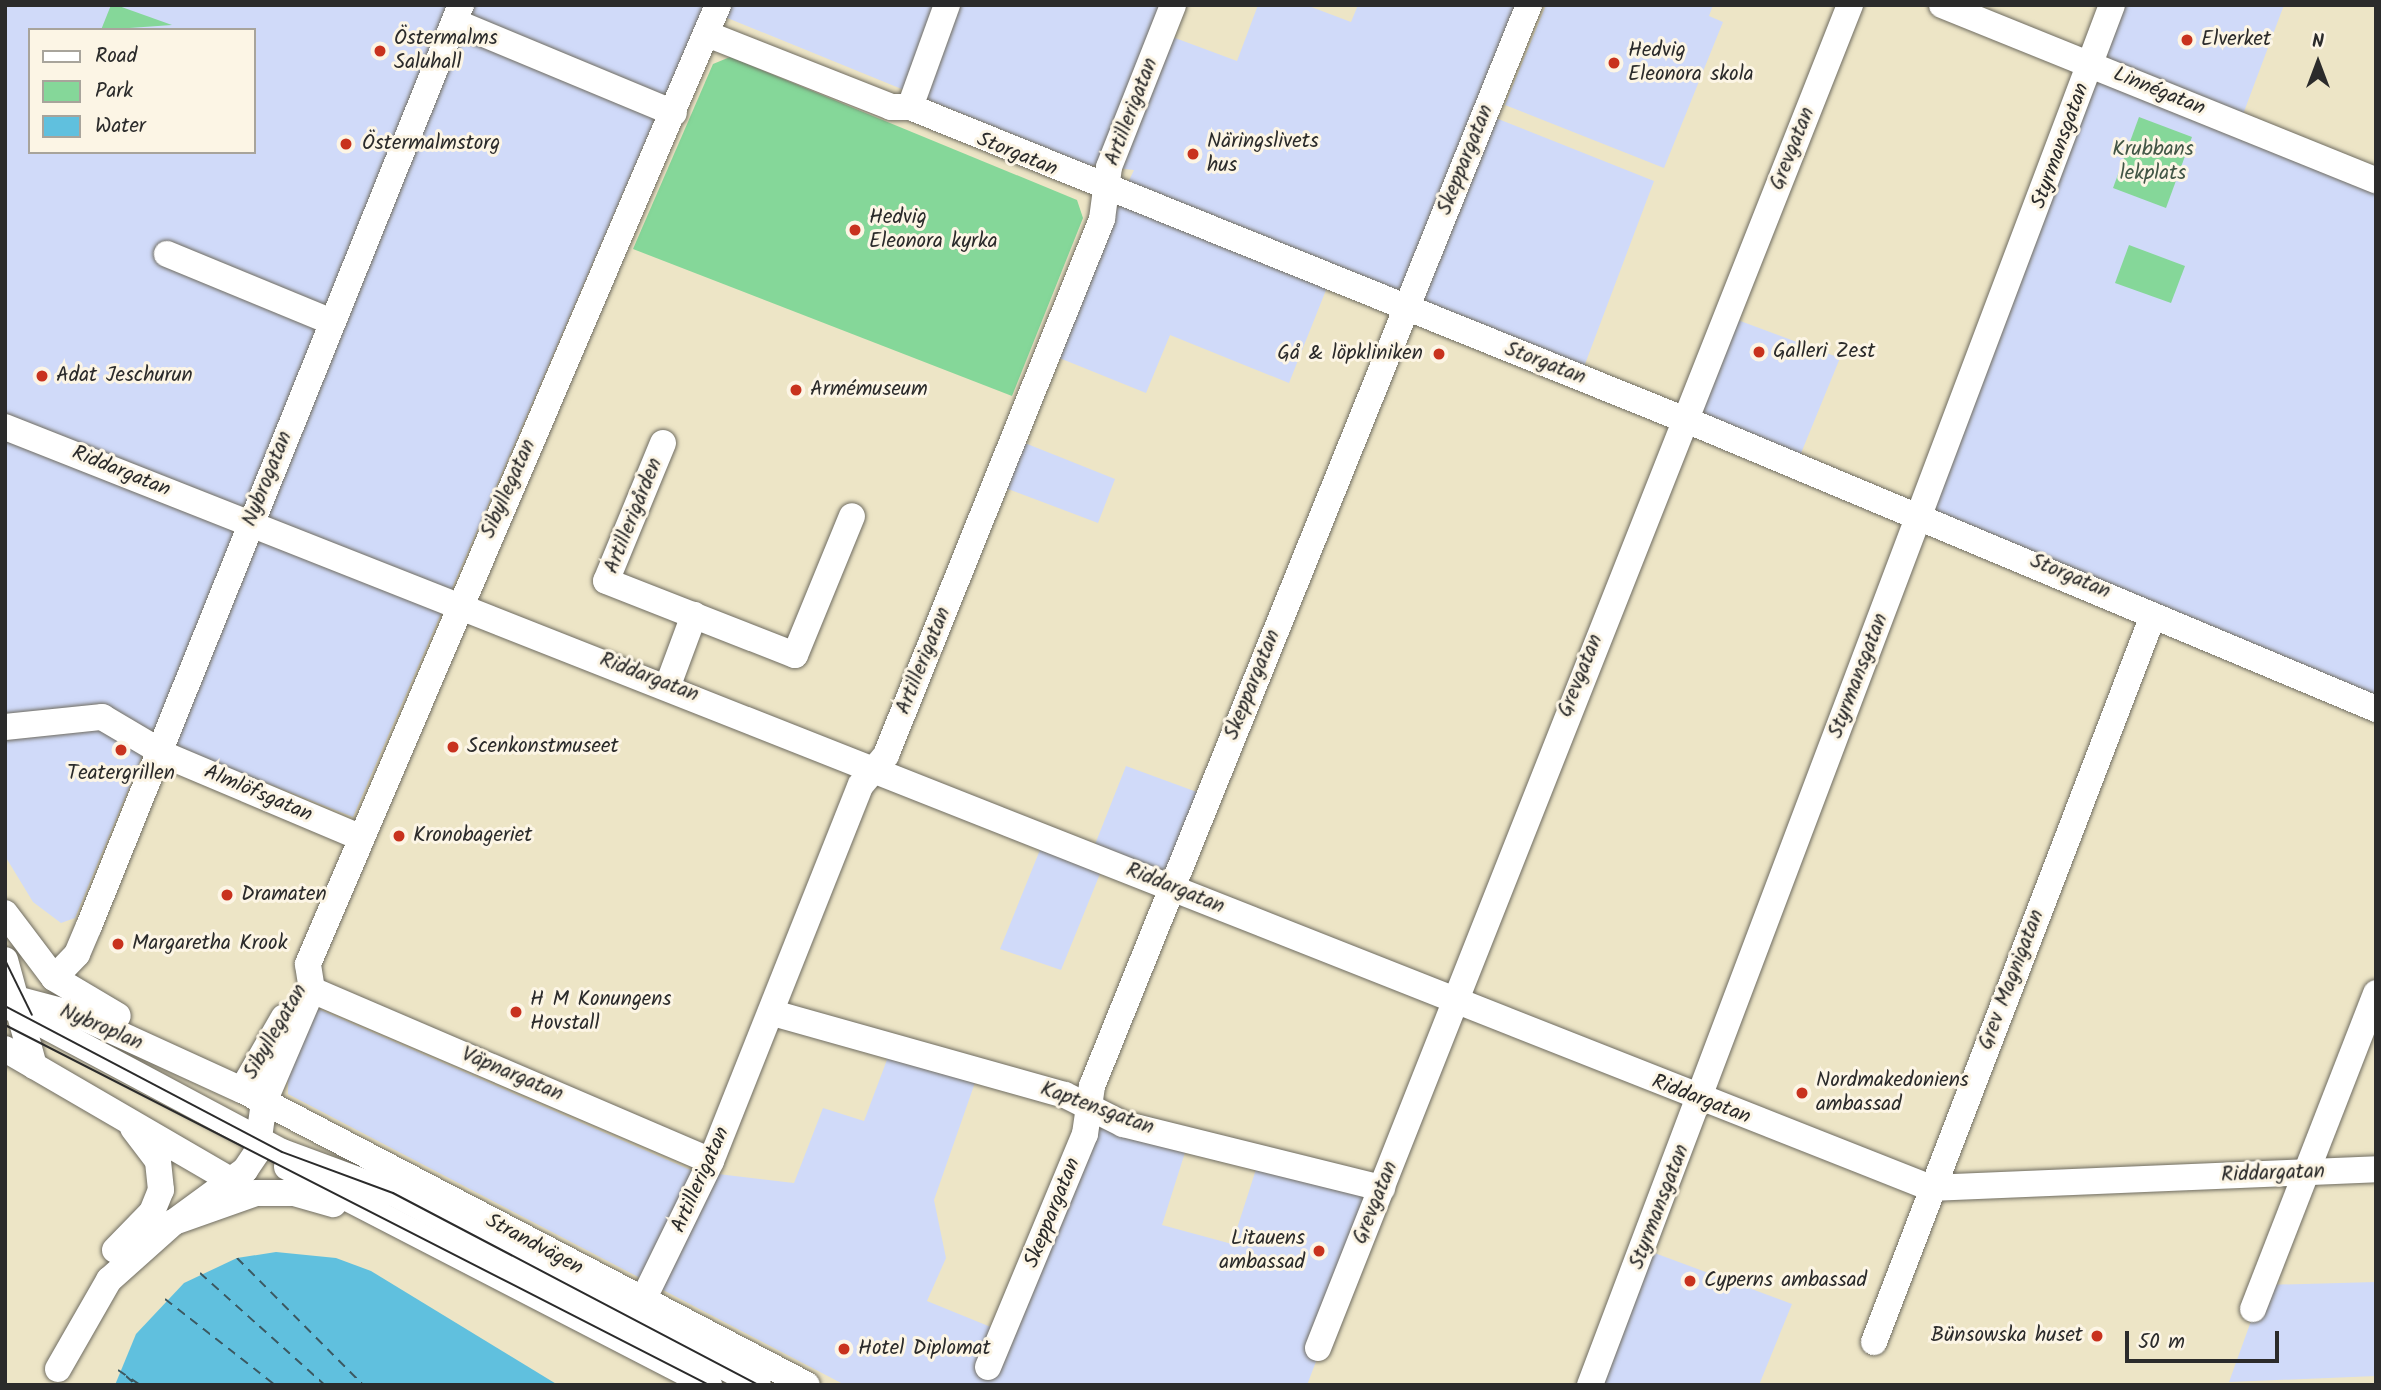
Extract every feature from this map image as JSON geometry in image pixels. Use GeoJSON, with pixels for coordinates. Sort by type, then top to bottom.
{"type":"FeatureCollection","features":[{"type":"Feature","properties":{"kind":"street","name":"Sibyllegatan"},"geometry":{"type":"LineString","coordinates":[[259,1147],[253,1096],[311,982],[307,964],[359,837],[719,5]]}},
{"type":"Feature","properties":{"kind":"street"},"geometry":{"type":"LineString","coordinates":[[910,107],[947,5]]}},
{"type":"Feature","properties":{"kind":"street","name":"Artillerigatan"},"geometry":{"type":"LineString","coordinates":[[642,1302],[711,1161],[773,1013],[861,785],[874,772],[1102,219],[1106,189],[1173,5]]}},
{"type":"Feature","properties":{"kind":"street","name":"Skeppargatan"},"geometry":{"type":"LineString","coordinates":[[988,1367],[1085,1135],[1086,1102],[1529,5]]}},
{"type":"Feature","properties":{"kind":"street","name":"Grevgatan"},"geometry":{"type":"LineString","coordinates":[[1318,1348],[1850,5]]}},
{"type":"Feature","properties":{"kind":"street","name":"Linnégatan"},"geometry":{"type":"LineString","coordinates":[[1942,5],[2376,180]]}},
{"type":"Feature","properties":{"kind":"street","name":"Styrmansgatan"},"geometry":{"type":"LineString","coordinates":[[1590,1385],[1607,1348],[1701,1100],[2112,5]]}},
{"type":"Feature","properties":{"kind":"street"},"geometry":{"type":"LineString","coordinates":[[458,13],[488,35],[674,113]]}},
{"type":"Feature","properties":{"kind":"street","name":"Nybrogatan"},"geometry":{"type":"LineString","coordinates":[[54,978],[77,954],[458,13]]}},
{"type":"Feature","properties":{"kind":"street","name":"Storgatan"},"geometry":{"type":"LineString","coordinates":[[707,34],[891,107],[910,107],[1106,189],[1684,419],[2143,608],[2151,618],[2376,709]]}},
{"type":"Feature","properties":{"kind":"street"},"geometry":{"type":"LineString","coordinates":[[167,254],[332,321]]}},
{"type":"Feature","properties":{"kind":"street","name":"Riddargatan"},"geometry":{"type":"LineString","coordinates":[[5,427],[668,685],[874,772],[1172,887],[1454,1003],[1931,1188],[2376,1170]]}},
{"type":"Feature","properties":{"kind":"street","name":"Artillerigården"},"geometry":{"type":"LineString","coordinates":[[663,443],[606,581],[795,655],[852,516]]}},
{"type":"Feature","properties":{"kind":"street"},"geometry":{"type":"LineString","coordinates":[[668,685],[694,615]]}},
{"type":"Feature","properties":{"kind":"street","name":"Grev Magnigatan"},"geometry":{"type":"LineString","coordinates":[[1874,1342],[2151,618]]}},
{"type":"Feature","properties":{"kind":"street","name":"Almlöfsgatan"},"geometry":{"type":"LineString","coordinates":[[5,727],[102,717],[159,750],[359,837]]}},
{"type":"Feature","properties":{"kind":"street"},"geometry":{"type":"LineString","coordinates":[[5,913],[54,978]]}},
{"type":"Feature","properties":{"kind":"street"},"geometry":{"type":"LineString","coordinates":[[5,960],[17,1025],[133,1128],[158,1161],[160,1198],[85,1285],[66,1322],[58,1377]]}},
{"type":"Feature","properties":{"kind":"street","name":"Nybroplan"},"geometry":{"type":"LineString","coordinates":[[54,978],[253,1096]]}},
{"type":"Feature","properties":{"kind":"street","name":"Väpnargatan"},"geometry":{"type":"LineString","coordinates":[[311,982],[711,1161]]}},
{"type":"Feature","properties":{"kind":"street"},"geometry":{"type":"LineString","coordinates":[[2252,1309],[2376,993]]}},
{"type":"Feature","properties":{"kind":"street","name":"Kaptensgatan"},"geometry":{"type":"LineString","coordinates":[[773,1013],[1086,1102],[1123,1124],[1381,1188]]}},
{"type":"Feature","properties":{"kind":"street","name":"Nybroplan"},"geometry":{"type":"LineString","coordinates":[[17,1025],[80,1016],[253,1096]]}},
{"type":"Feature","properties":{"kind":"street","name":"Nybroplan"},"geometry":{"type":"LineString","coordinates":[[17,1025],[259,1147]]}},
{"type":"Feature","properties":{"kind":"street","name":"Nybroplan"},"geometry":{"type":"LineString","coordinates":[[17,1025],[259,1147]]}},
{"type":"Feature","properties":{"kind":"street","name":"Strandvägen"},"geometry":{"type":"LineString","coordinates":[[253,1096],[642,1302],[807,1385]]}},
{"type":"Feature","properties":{"kind":"street"},"geometry":{"type":"LineString","coordinates":[[133,1128],[228,1181],[256,1193],[316,1197],[365,1218],[679,1385]]}},
{"type":"Feature","properties":{"kind":"street"},"geometry":{"type":"LineString","coordinates":[[58,1377],[109,1280],[174,1222],[228,1181],[259,1147]]}},
{"type":"Feature","properties":{"kind":"street","name":"Strandvägen"},"geometry":{"type":"LineString","coordinates":[[259,1147],[709,1385]]}},
{"type":"Feature","properties":{"kind":"street","name":"Strandvägen"},"geometry":{"type":"LineString","coordinates":[[259,1147],[393,1193],[758,1385]]}},
{"type":"Feature","properties":{"kind":"street"},"geometry":{"type":"LineString","coordinates":[[174,1222],[256,1193]]}},
{"type":"Feature","properties":{"kind":"street","name":"Styrmansgatan"},"geometry":{"type":"LineString","coordinates":[[1605,1385],[1607,1348]]}},
{"type":"Feature","properties":{"kind":"shaded area"},"geometry":{"type":"Polygon","coordinates":[[[5,5],[1169,5],[1159,32],[1237,61],[1258,5],[1306,5],[1351,22],[1358,5],[1523,5],[1483,113],[1654,181],[1579,380],[1328,285],[1289,383],[1170,335],[1146,393],[1047,353],[1134,170],[1088,165],[703,8],[353,817],[150,737],[75,918],[61,923],[33,902],[5,856],[5,5]]]}},
{"type":"Feature","properties":{"kind":"shaded area","name":"Hedvig Eleonora skola"},"geometry":{"type":"Polygon","coordinates":[[[1546,5],[1713,5],[1709,16],[1723,22],[1664,168],[1505,105],[1546,5]]]}},
{"type":"Feature","properties":{"kind":"shaded area"},"geometry":{"type":"Polygon","coordinates":[[[2115,5],[2284,5],[2239,125],[2376,179],[2376,703],[1922,520],[2115,5]]]}},
{"type":"Feature","properties":{"kind":"shaded area"},"geometry":{"type":"Polygon","coordinates":[[[1727,316],[1840,358],[1797,463],[1684,421],[1727,316]]]}},
{"type":"Feature","properties":{"kind":"shaded area"},"geometry":{"type":"Polygon","coordinates":[[[1012,438],[1115,479],[1098,523],[995,484],[1012,438]]]}},
{"type":"Feature","properties":{"kind":"shaded area"},"geometry":{"type":"Polygon","coordinates":[[[1126,766],[1205,795],[1169,888],[1104,864],[1061,970],[1000,949],[1044,840],[1090,857],[1126,766]]]}},
{"type":"Feature","properties":{"kind":"shaded area"},"geometry":{"type":"Polygon","coordinates":[[[314,1007],[693,1171],[794,1183],[823,1108],[864,1121],[891,1049],[978,1074],[934,1200],[946,1258],[927,1301],[1003,1332],[1091,1108],[1188,1143],[1162,1225],[1232,1244],[1259,1160],[1382,1190],[1307,1385],[845,1385],[288,1094],[288,1071],[314,1007]]]}},
{"type":"Feature","properties":{"kind":"shaded area"},"geometry":{"type":"Polygon","coordinates":[[[1633,1245],[1792,1304],[1759,1385],[1580,1385],[1633,1245]]]}},
{"type":"Feature","properties":{"kind":"shaded area"},"geometry":{"type":"Polygon","coordinates":[[[2376,1282],[2376,1376],[2229,1382],[2264,1285],[2376,1282]]]}},
{"type":"Feature","properties":{"kind":"green space"},"geometry":{"type":"Polygon","coordinates":[[[111,5],[172,25],[129,28],[102,28],[111,5]]]}},
{"type":"Feature","properties":{"kind":"green space"},"geometry":{"type":"Polygon","coordinates":[[[730,57],[1077,200],[1083,218],[1012,396],[633,249],[713,64],[730,57]]]}},
{"type":"Feature","properties":{"kind":"green space","name":"Krubbans lekplats"},"geometry":{"type":"Polygon","coordinates":[[[2139,117],[2192,137],[2166,208],[2113,188],[2139,117]]]}},
{"type":"Feature","properties":{"kind":"green space"},"geometry":{"type":"Polygon","coordinates":[[[2129,245],[2185,266],[2171,303],[2115,283],[2129,245]]]}},
{"type":"Feature","properties":{"kind":"water"},"geometry":{"type":"Polygon","coordinates":[[[276,1252],[336,1258],[371,1271],[558,1385],[115,1385],[136,1334],[184,1283],[237,1258],[276,1252]]]}},
{"type":"Feature","properties":{"kind":"ferry route"},"geometry":{"type":"LineString","coordinates":[[237,1258],[363,1385]]}},
{"type":"Feature","properties":{"kind":"ferry route"},"geometry":{"type":"LineString","coordinates":[[200,1273],[325,1385]]}},
{"type":"Feature","properties":{"kind":"ferry route"},"geometry":{"type":"LineString","coordinates":[[165,1299],[275,1385]]}},
{"type":"Feature","properties":{"kind":"ferry route"},"geometry":{"type":"LineString","coordinates":[[118,1370],[140,1385]]}},
{"type":"Feature","properties":{"kind":"ferry route"},"geometry":{"type":"LineString","coordinates":[[126,1376],[136,1385]]}},
{"type":"Feature","properties":{"kind":"tram line"},"geometry":{"type":"LineString","coordinates":[[5,960],[32,1015]]}},
{"type":"Feature","properties":{"kind":"tram line"},"geometry":{"type":"LineString","coordinates":[[5,1006],[282,1152],[393,1193],[758,1385]]}},
{"type":"Feature","properties":{"kind":"tram line"},"geometry":{"type":"LineString","coordinates":[[5,1025],[709,1385]]}},
{"type":"Feature","properties":{"kind":"place","name":"Elverket"},"geometry":{"type":"Point","coordinates":[2187,40]}},
{"type":"Feature","properties":{"kind":"place","name":"Östermalms Saluhall"},"geometry":{"type":"Point","coordinates":[380,51]}},
{"type":"Feature","properties":{"kind":"place","name":"Hedvig Eleonora skola"},"geometry":{"type":"Point","coordinates":[1614,63]}},
{"type":"Feature","properties":{"kind":"place","name":"Östermalmstorg"},"geometry":{"type":"Point","coordinates":[346,144]}},
{"type":"Feature","properties":{"kind":"place","name":"Näringslivets hus"},"geometry":{"type":"Point","coordinates":[1193,154]}},
{"type":"Feature","properties":{"kind":"place","name":"Hedvig Eleonora kyrka"},"geometry":{"type":"Point","coordinates":[855,230]}},
{"type":"Feature","properties":{"kind":"place","name":"Galleri Zest"},"geometry":{"type":"Point","coordinates":[1759,352]}},
{"type":"Feature","properties":{"kind":"place","name":"Gå & löpkliniken"},"geometry":{"type":"Point","coordinates":[1439,354]}},
{"type":"Feature","properties":{"kind":"place","name":"Adat Jeschurun"},"geometry":{"type":"Point","coordinates":[42,376]}},
{"type":"Feature","properties":{"kind":"place","name":"Armémuseum"},"geometry":{"type":"Point","coordinates":[796,390]}},
{"type":"Feature","properties":{"kind":"place","name":"Scenkonstmuseet"},"geometry":{"type":"Point","coordinates":[453,747]}},
{"type":"Feature","properties":{"kind":"place","name":"Teatergrillen"},"geometry":{"type":"Point","coordinates":[121,750]}},
{"type":"Feature","properties":{"kind":"place","name":"Kronobageriet"},"geometry":{"type":"Point","coordinates":[399,836]}},
{"type":"Feature","properties":{"kind":"place","name":"Dramaten"},"geometry":{"type":"Point","coordinates":[227,895]}},
{"type":"Feature","properties":{"kind":"place","name":"Margaretha Krook"},"geometry":{"type":"Point","coordinates":[118,944]}},
{"type":"Feature","properties":{"kind":"place","name":"H M Konungens Hovstall"},"geometry":{"type":"Point","coordinates":[516,1012]}},
{"type":"Feature","properties":{"kind":"place","name":"Nordmakedoniens ambassad"},"geometry":{"type":"Point","coordinates":[1802,1093]}},
{"type":"Feature","properties":{"kind":"place","name":"Litauens ambassad"},"geometry":{"type":"Point","coordinates":[1319,1251]}},
{"type":"Feature","properties":{"kind":"place","name":"Cyperns ambassad"},"geometry":{"type":"Point","coordinates":[1690,1281]}},
{"type":"Feature","properties":{"kind":"place","name":"Bünsowska huset"},"geometry":{"type":"Point","coordinates":[2097,1336]}},
{"type":"Feature","properties":{"kind":"place","name":"Hotel Diplomat"},"geometry":{"type":"Point","coordinates":[844,1349]}}]}
